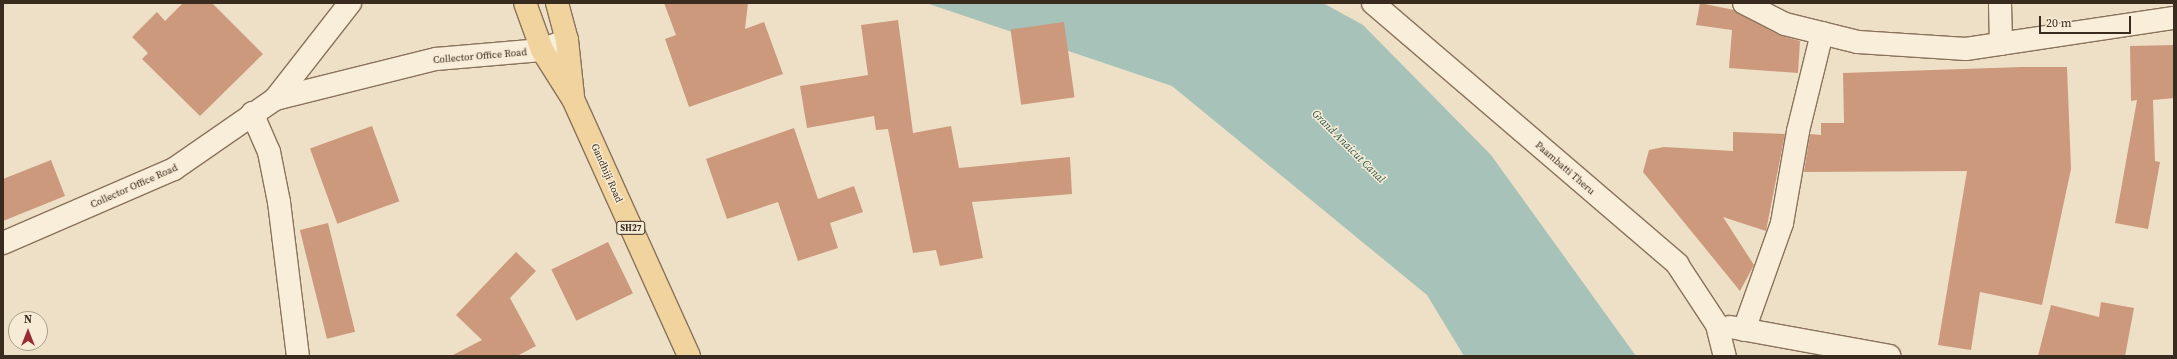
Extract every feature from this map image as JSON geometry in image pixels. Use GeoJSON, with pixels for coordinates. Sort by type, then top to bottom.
{"type":"FeatureCollection","features":[{"type":"Feature","properties":{"kind":"main road","name":"Gandhiji Road"},"geometry":{"type":"LineString","coordinates":[[525,3],[542,50],[573,99],[689,356]]}},
{"type":"Feature","properties":{"kind":"main road","name":"Gandhiji Road"},"geometry":{"type":"LineString","coordinates":[[557,3],[567,40],[573,99]]}},
{"type":"Feature","properties":{"kind":"street","name":"Collector Office Road"},"geometry":{"type":"LineString","coordinates":[[275,99],[350,3]]}},
{"type":"Feature","properties":{"kind":"street","name":"Paambatti Theru"},"geometry":{"type":"LineString","coordinates":[[1373,3],[1677,264],[1717,325],[1725,356]]}},
{"type":"Feature","properties":{"kind":"street"},"geometry":{"type":"LineString","coordinates":[[1744,3],[1785,24],[1858,42],[1966,49],[2174,18]]}},
{"type":"Feature","properties":{"kind":"street"},"geometry":{"type":"LineString","coordinates":[[2000,3],[2001,44]]}},
{"type":"Feature","properties":{"kind":"street"},"geometry":{"type":"LineString","coordinates":[[1744,330],[1782,223],[1798,131],[1822,33]]}},
{"type":"Feature","properties":{"kind":"street","name":"Collector Office Road"},"geometry":{"type":"LineString","coordinates":[[3,243],[174,169],[252,113],[275,99],[436,58],[542,50],[567,40]]}},
{"type":"Feature","properties":{"kind":"street"},"geometry":{"type":"LineString","coordinates":[[252,113],[269,152],[279,202],[298,356]]}},
{"type":"Feature","properties":{"kind":"street"},"geometry":{"type":"LineString","coordinates":[[1717,325],[1889,356]]}},
{"type":"Feature","properties":{"kind":"water","name":"Grand Anaicut Canal"},"geometry":{"type":"Polygon","coordinates":[[[926,3],[1323,3],[1363,25],[1491,155],[1636,356],[1464,356],[1427,295],[1172,86],[926,3]]]}},
{"type":"Feature","properties":{"kind":"building"},"geometry":{"type":"Polygon","coordinates":[[[183,3],[212,3],[263,54],[200,116],[142,59],[148,53],[132,37],[157,12],[165,21],[183,3]]]}},
{"type":"Feature","properties":{"kind":"building"},"geometry":{"type":"Polygon","coordinates":[[[664,3],[748,3],[745,29],[764,22],[783,74],[689,107],[665,39],[676,35],[664,3]]]}},
{"type":"Feature","properties":{"kind":"building"},"geometry":{"type":"Polygon","coordinates":[[[1700,3],[1734,10],[1779,35],[1800,41],[1798,73],[1729,68],[1732,30],[1696,25],[1700,3]]]}},
{"type":"Feature","properties":{"kind":"building"},"geometry":{"type":"Polygon","coordinates":[[[898,20],[913,133],[951,126],[959,168],[1070,157],[1072,194],[972,202],[983,258],[940,266],[936,250],[913,253],[888,129],[876,130],[874,116],[807,128],[800,86],[868,75],[861,25],[898,20]]]}},
{"type":"Feature","properties":{"kind":"building"},"geometry":{"type":"Polygon","coordinates":[[[1064,22],[1075,97],[1021,105],[1011,30],[1064,22]]]}},
{"type":"Feature","properties":{"kind":"building"},"geometry":{"type":"Polygon","coordinates":[[[2174,45],[2174,98],[2153,100],[2155,161],[2160,162],[2148,229],[2115,223],[2137,100],[2131,101],[2130,46],[2174,45]]]}},
{"type":"Feature","properties":{"kind":"building"},"geometry":{"type":"Polygon","coordinates":[[[2022,67],[2067,67],[2071,169],[2042,305],[1980,292],[1971,350],[1938,345],[1967,171],[1804,172],[1810,134],[1821,135],[1821,123],[1844,123],[1843,73],[2022,67]]]}},
{"type":"Feature","properties":{"kind":"building"},"geometry":{"type":"Polygon","coordinates":[[[372,126],[399,201],[337,224],[310,149],[372,126]]]}},
{"type":"Feature","properties":{"kind":"building"},"geometry":{"type":"Polygon","coordinates":[[[794,128],[818,199],[854,186],[863,212],[830,223],[838,248],[798,261],[778,202],[727,219],[706,159],[794,128]]]}},
{"type":"Feature","properties":{"kind":"building"},"geometry":{"type":"Polygon","coordinates":[[[1733,132],[1785,134],[1766,231],[1723,217],[1754,265],[1740,291],[1643,172],[1649,150],[1664,147],[1733,151],[1733,132]]]}},
{"type":"Feature","properties":{"kind":"building"},"geometry":{"type":"Polygon","coordinates":[[[51,160],[65,196],[3,221],[3,179],[51,160]]]}},
{"type":"Feature","properties":{"kind":"building"},"geometry":{"type":"Polygon","coordinates":[[[328,223],[355,332],[327,339],[300,230],[328,223]]]}},
{"type":"Feature","properties":{"kind":"building"},"geometry":{"type":"Polygon","coordinates":[[[608,242],[633,293],[576,321],[551,270],[608,242]]]}},
{"type":"Feature","properties":{"kind":"building"},"geometry":{"type":"Polygon","coordinates":[[[516,252],[536,271],[510,298],[536,346],[517,356],[451,356],[482,340],[456,315],[516,252]]]}},
{"type":"Feature","properties":{"kind":"building"},"geometry":{"type":"Polygon","coordinates":[[[2101,302],[2134,308],[2125,356],[2038,356],[2051,305],[2099,317],[2101,302]]]}}]}
